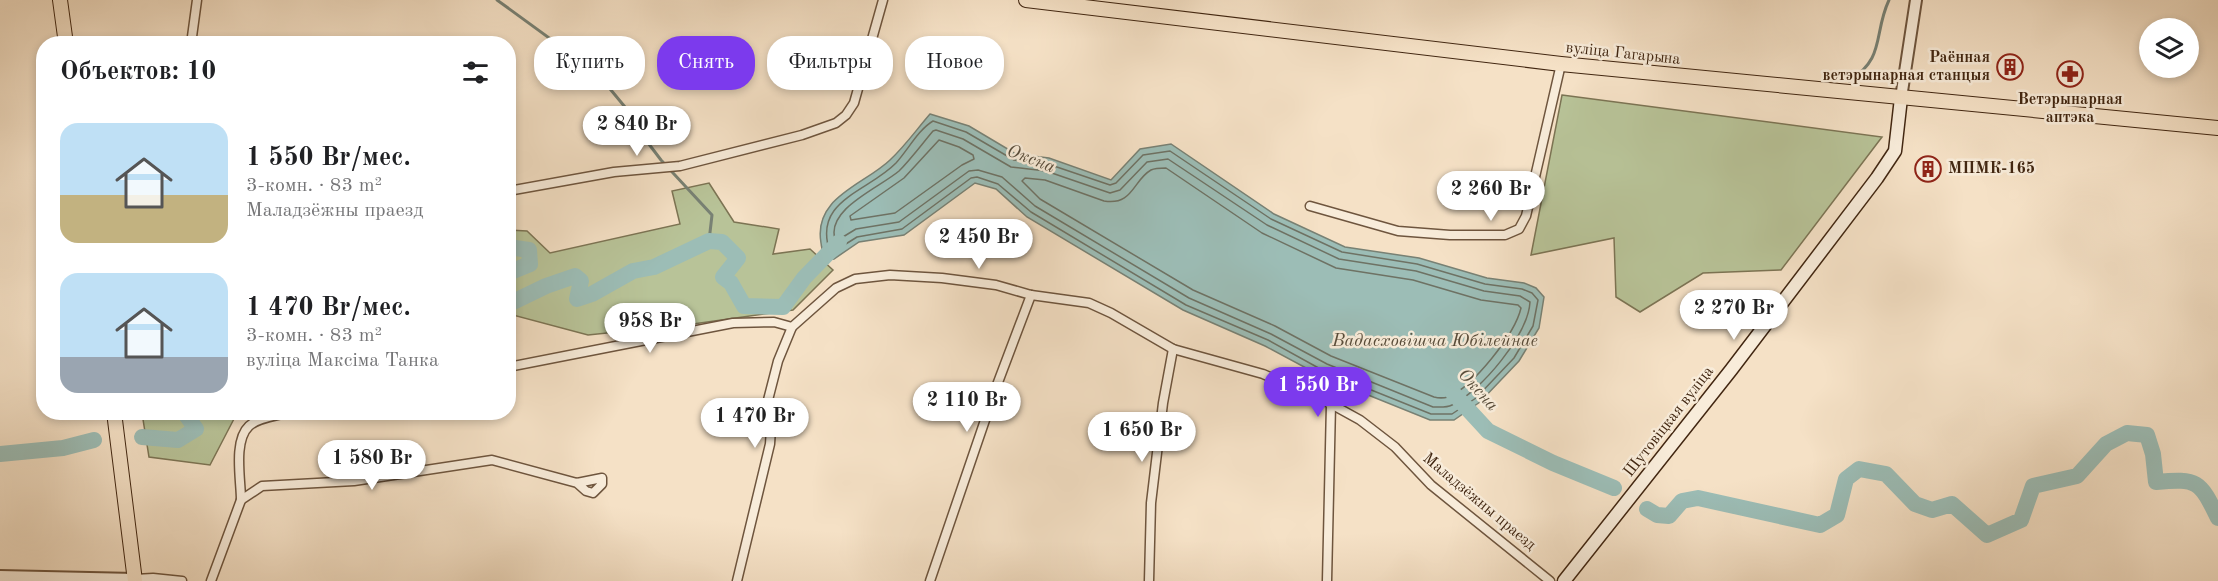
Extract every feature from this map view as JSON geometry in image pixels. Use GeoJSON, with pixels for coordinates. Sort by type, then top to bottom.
{"type":"FeatureCollection","features":[{"type":"Feature","properties":{"kind":"main road"},"geometry":{"type":"LineString","coordinates":[[60,0],[65,36]]}},
{"type":"Feature","properties":{"kind":"main road","name":"вуліца Гагарына"},"geometry":{"type":"LineString","coordinates":[[1026,0],[1561,64],[2218,128]]}},
{"type":"Feature","properties":{"kind":"main road","name":"Шутовіцкая вуліца"},"geometry":{"type":"LineString","coordinates":[[1564,581],[1731,370],[1877,178],[1895,151],[1901,98]]}},
{"type":"Feature","properties":{"kind":"main road"},"geometry":{"type":"LineString","coordinates":[[115,420],[135,580]]}},
{"type":"Feature","properties":{"kind":"street"},"geometry":{"type":"LineString","coordinates":[[192,36],[197,0]]}},
{"type":"Feature","properties":{"kind":"street"},"geometry":{"type":"LineString","coordinates":[[516,190],[614,172],[680,166],[802,135],[836,123],[846,115],[854,103],[883,0]]}},
{"type":"Feature","properties":{"kind":"street"},"geometry":{"type":"LineString","coordinates":[[1901,98],[1916,0]]}},
{"type":"Feature","properties":{"kind":"street"},"geometry":{"type":"LineString","coordinates":[[1310,206],[1398,231],[1450,235],[1505,235],[1519,229],[1526,216],[1561,64]]}},
{"type":"Feature","properties":{"kind":"street","name":"Маладзёжны праезд"},"geometry":{"type":"LineString","coordinates":[[792,327],[836,288],[855,279],[890,276],[942,278],[996,285],[1030,295],[1089,303],[1173,349],[1263,374],[1331,404],[1360,420],[1395,447],[1431,485],[1550,581]]}},
{"type":"Feature","properties":{"kind":"street"},"geometry":{"type":"LineString","coordinates":[[930,581],[1030,295]]}},
{"type":"Feature","properties":{"kind":"street"},"geometry":{"type":"LineString","coordinates":[[516,365],[733,322],[774,322],[792,327],[778,361],[767,404],[771,428],[770,444],[737,581]]}},
{"type":"Feature","properties":{"kind":"street"},"geometry":{"type":"LineString","coordinates":[[1149,581],[1151,503],[1163,403],[1173,349]]}},
{"type":"Feature","properties":{"kind":"street"},"geometry":{"type":"LineString","coordinates":[[1327,581],[1331,404]]}},
{"type":"Feature","properties":{"kind":"street"},"geometry":{"type":"LineString","coordinates":[[211,581],[241,500],[239,462],[245,432],[251,425],[262,420]]}},
{"type":"Feature","properties":{"kind":"street"},"geometry":{"type":"LineString","coordinates":[[241,500],[262,486],[354,481],[492,460],[577,483]]}},
{"type":"Feature","properties":{"kind":"street"},"geometry":{"type":"LineString","coordinates":[[0,576],[135,580],[153,578],[182,581]]}},
{"type":"Feature","properties":{"kind":"green space"},"geometry":{"type":"Polygon","coordinates":[[[1562,95],[1882,137],[1781,270],[1703,273],[1640,312],[1616,297],[1614,238],[1531,255],[1562,95]]]}},
{"type":"Feature","properties":{"kind":"green space"},"geometry":{"type":"Polygon","coordinates":[[[709,183],[734,222],[779,229],[773,254],[810,249],[833,270],[793,310],[588,335],[516,316],[516,230],[527,231],[550,253],[680,224],[672,191],[709,183]]]}},
{"type":"Feature","properties":{"kind":"green space"},"geometry":{"type":"Polygon","coordinates":[[[143,420],[233,420],[210,465],[149,457],[143,420]]]}},
{"type":"Feature","properties":{"kind":"water","name":"Вадасховішча Юбілейнае"},"geometry":{"type":"Polygon","coordinates":[[[930,114],[969,126],[1016,154],[1049,158],[1111,180],[1140,149],[1171,144],[1274,214],[1345,247],[1419,258],[1487,278],[1524,283],[1536,288],[1544,297],[1539,328],[1519,361],[1480,402],[1454,420],[1430,420],[1321,376],[1265,346],[1183,310],[1027,217],[996,189],[975,183],[904,235],[859,242],[834,259],[827,260],[822,250],[821,227],[832,203],[890,160],[930,114]]]}},
{"type":"Feature","properties":{"kind":"waterway"},"geometry":{"type":"LineString","coordinates":[[497,0],[589,67],[606,84],[639,124],[642,135],[661,160],[712,215],[709,241]]}},
{"type":"Feature","properties":{"kind":"waterway"},"geometry":{"type":"LineString","coordinates":[[1849,81],[1861,72],[1874,54],[1889,0]]}},
{"type":"Feature","properties":{"kind":"waterway","name":"Оксна"},"geometry":{"type":"LineString","coordinates":[[516,301],[546,286],[575,276],[581,281],[577,299],[592,294],[633,271],[654,267],[709,241],[722,242],[738,258],[723,277],[731,283],[744,306],[783,307],[804,278],[839,242]]}},
{"type":"Feature","properties":{"kind":"waterway","name":"Оксна"},"geometry":{"type":"LineString","coordinates":[[516,248],[529,250],[530,264],[516,270]]}},
{"type":"Feature","properties":{"kind":"waterway","name":"Оксна"},"geometry":{"type":"LineString","coordinates":[[1453,393],[1488,431],[1553,463],[1614,488]]}},
{"type":"Feature","properties":{"kind":"waterway","name":"Оксна"},"geometry":{"type":"LineString","coordinates":[[142,437],[178,440],[196,429],[190,420]]}},
{"type":"Feature","properties":{"kind":"waterway","name":"Оксна"},"geometry":{"type":"LineString","coordinates":[[1647,509],[1657,515],[1669,516],[1682,501],[1698,498],[1820,525],[1837,515],[1846,479],[1859,469],[1886,474],[1915,504],[1932,510],[1952,504],[1987,535],[2021,520],[2033,486],[2077,476],[2106,444],[2127,433],[2147,435],[2153,454],[2156,482],[2181,481],[2196,485],[2207,496],[2218,518]]}},
{"type":"Feature","properties":{"kind":"waterway","name":"Оксна"},"geometry":{"type":"LineString","coordinates":[[0,454],[63,448],[94,440]]}},
{"type":"Feature","properties":{"kind":"place","name":"Раённая ветэрынарная станцыя"},"geometry":{"type":"Point","coordinates":[2010,67]}},
{"type":"Feature","properties":{"kind":"place","name":"Ветэрынарная аптэка"},"geometry":{"type":"Point","coordinates":[2070,74]}},
{"type":"Feature","properties":{"kind":"place","name":"МПМК-165"},"geometry":{"type":"Point","coordinates":[1928,169]}}]}
